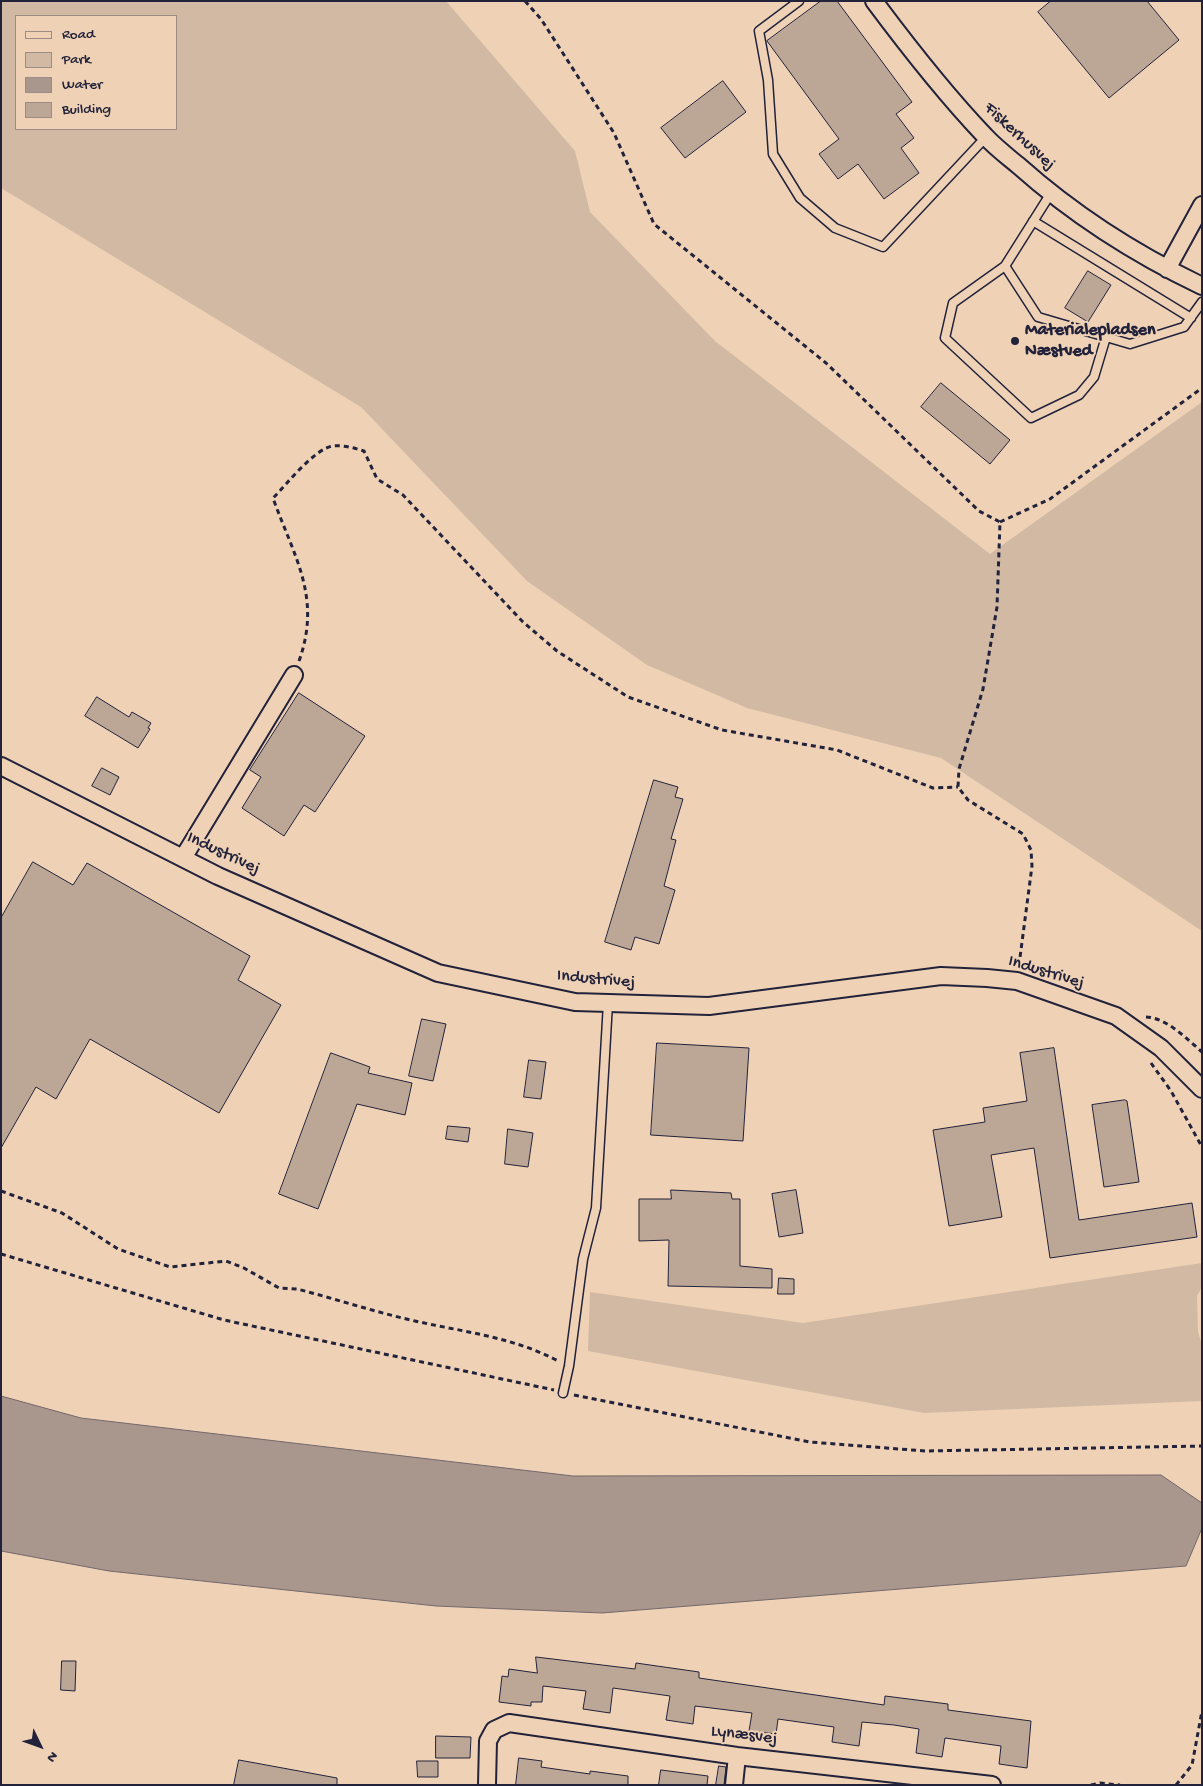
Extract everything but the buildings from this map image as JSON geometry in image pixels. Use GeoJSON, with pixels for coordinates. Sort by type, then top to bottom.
{"type":"FeatureCollection","features":[{"type":"Feature","properties":{"kind":"street","name":"Fiskerhusvej"},"geometry":{"type":"LineString","coordinates":[[874,1],[915,56],[986,137],[1051,193],[1103,232],[1167,269],[1202,286]]}},
{"type":"Feature","properties":{"kind":"street"},"geometry":{"type":"LineString","coordinates":[[1167,269],[1202,205]]}},
{"type":"Feature","properties":{"kind":"street"},"geometry":{"type":"LineString","coordinates":[[183,858],[294,675]]}},
{"type":"Feature","properties":{"kind":"street","name":"Industrivej"},"geometry":{"type":"LineString","coordinates":[[1,766],[218,876],[438,973],[575,1002],[709,1006],[940,976],[1017,981],[1116,1016],[1161,1048],[1202,1089]]}},
{"type":"Feature","properties":{"kind":"street","name":"Lynæsvej"},"geometry":{"type":"LineString","coordinates":[[487,1785],[488,1741],[494,1730],[509,1723],[899,1779],[992,1785]]}},
{"type":"Feature","properties":{"kind":"street"},"geometry":{"type":"LineString","coordinates":[[734,1785],[737,1756]]}},
{"type":"Feature","properties":{"kind":"lane"},"geometry":{"type":"LineString","coordinates":[[799,1],[759,31],[768,80],[773,154],[800,198],[835,228],[883,247],[986,137]]}},
{"type":"Feature","properties":{"kind":"lane"},"geometry":{"type":"LineString","coordinates":[[1051,193],[1005,266],[953,303],[945,338],[1031,418],[1079,395],[1094,377],[1106,337]]}},
{"type":"Feature","properties":{"kind":"lane"},"geometry":{"type":"LineString","coordinates":[[1033,221],[1190,318]]}},
{"type":"Feature","properties":{"kind":"lane"},"geometry":{"type":"LineString","coordinates":[[1005,266],[1038,317],[1130,344],[1184,328],[1202,302]]}},
{"type":"Feature","properties":{"kind":"lane"},"geometry":{"type":"LineString","coordinates":[[563,1392],[569,1366],[583,1259],[596,1208],[608,1003]]}},
{"type":"Feature","properties":{"kind":"path"},"geometry":{"type":"LineString","coordinates":[[525,1],[541,19],[614,133],[654,224],[826,363],[979,510],[1000,522]]}},
{"type":"Feature","properties":{"kind":"path"},"geometry":{"type":"LineString","coordinates":[[1000,522],[1050,499],[1202,388]]}},
{"type":"Feature","properties":{"kind":"path"},"geometry":{"type":"LineString","coordinates":[[294,675],[307,638],[308,604],[300,564],[274,498],[314,457],[331,446],[350,447],[364,451],[377,479],[403,495],[523,622],[557,651],[628,697],[722,730],[837,750],[933,788],[958,787]]}},
{"type":"Feature","properties":{"kind":"path"},"geometry":{"type":"LineString","coordinates":[[1000,522],[997,607],[983,689],[959,769],[958,787],[968,800],[1023,834],[1032,850],[1032,866],[1021,946]]}},
{"type":"Feature","properties":{"kind":"path"},"geometry":{"type":"LineString","coordinates":[[1149,1061],[1171,1091],[1202,1147]]}},
{"type":"Feature","properties":{"kind":"path"},"geometry":{"type":"LineString","coordinates":[[1,1191],[62,1213],[118,1249],[170,1267],[226,1261],[244,1268],[279,1288],[297,1289],[413,1320],[500,1338],[533,1347],[569,1366]]}},
{"type":"Feature","properties":{"kind":"path"},"geometry":{"type":"LineString","coordinates":[[1,1254],[224,1320],[810,1442],[925,1451],[1202,1446]]}},
{"type":"Feature","properties":{"kind":"path"},"geometry":{"type":"LineString","coordinates":[[1176,1785],[1192,1765],[1202,1711]]}},
{"type":"Feature","properties":{"kind":"path"},"geometry":{"type":"LineString","coordinates":[[1091,1785],[1100,1783],[1120,1785]]}},
{"type":"Feature","properties":{"kind":"green space"},"geometry":{"type":"Polygon","coordinates":[[[1,1],[446,1],[575,151],[590,212],[715,341],[990,554],[1202,402],[1202,931],[941,758],[747,708],[647,665],[527,581],[361,407],[1,188],[1,1]]]}},
{"type":"Feature","properties":{"kind":"green space"},"geometry":{"type":"Polygon","coordinates":[[[1202,1263],[1202,1287],[1197,1296],[1198,1332],[1202,1345],[1202,1401],[924,1413],[588,1351],[590,1292],[803,1323],[1202,1263]]]}},
{"type":"Feature","properties":{"kind":"water"},"geometry":{"type":"Polygon","coordinates":[[[1,1396],[81,1418],[573,1476],[1161,1475],[1202,1503],[1202,1528],[1186,1566],[602,1613],[436,1606],[109,1571],[1,1551],[1,1396]]]}},
{"type":"Feature","properties":{"kind":"place","name":"Materialepladsen Næstved"},"geometry":{"type":"Point","coordinates":[1015,341]}}]}
